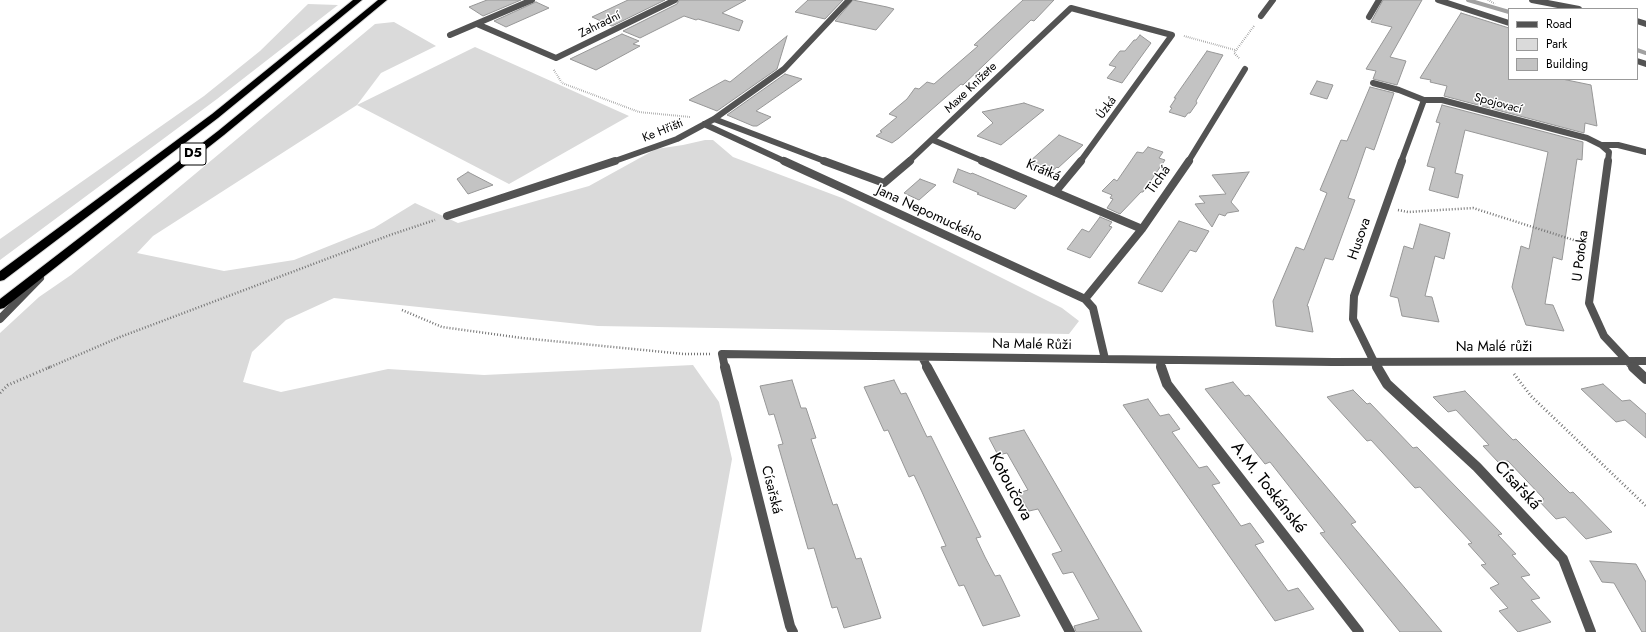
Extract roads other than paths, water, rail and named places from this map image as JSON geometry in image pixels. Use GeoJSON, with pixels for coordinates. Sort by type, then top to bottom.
{"type":"FeatureCollection","features":[{"type":"Feature","properties":{"kind":"highway","name":"D5"},"geometry":{"type":"LineString","coordinates":[[0,277],[215,116],[358,0]]}},
{"type":"Feature","properties":{"kind":"highway","name":"D5"},"geometry":{"type":"LineString","coordinates":[[0,305],[221,133],[383,0]]}},
{"type":"Feature","properties":{"kind":"street"},"geometry":{"type":"LineString","coordinates":[[450,35],[532,0]]}},
{"type":"Feature","properties":{"kind":"street","name":"Zahradní"},"geometry":{"type":"LineString","coordinates":[[477,24],[556,58],[675,0]]}},
{"type":"Feature","properties":{"kind":"street","name":"Ke Hřišti"},"geometry":{"type":"LineString","coordinates":[[447,216],[677,139],[714,119],[784,69],[849,0]]}},
{"type":"Feature","properties":{"kind":"street"},"geometry":{"type":"LineString","coordinates":[[1261,16],[1273,0]]}},
{"type":"Feature","properties":{"kind":"street"},"geometry":{"type":"LineString","coordinates":[[1369,17],[1379,0]]}},
{"type":"Feature","properties":{"kind":"street"},"geometry":{"type":"LineString","coordinates":[[1438,0],[1508,23]]}},
{"type":"Feature","properties":{"kind":"street"},"geometry":{"type":"LineString","coordinates":[[1532,0],[1574,8]]}},
{"type":"Feature","properties":{"kind":"street","name":"Úzká"},"geometry":{"type":"LineString","coordinates":[[1056,191],[1092,147],[1172,35],[1071,8]]}},
{"type":"Feature","properties":{"kind":"street","name":"Maxe Knížete"},"geometry":{"type":"LineString","coordinates":[[884,183],[933,140],[1071,8]]}},
{"type":"Feature","properties":{"kind":"street","name":"Tichá"},"geometry":{"type":"LineString","coordinates":[[1085,299],[1142,228],[1190,159],[1245,69]]}},
{"type":"Feature","properties":{"kind":"street","name":"Spojovací"},"geometry":{"type":"LineString","coordinates":[[1373,83],[1399,90],[1424,100],[1442,100],[1587,138],[1601,145],[1618,145],[1646,152]]}},
{"type":"Feature","properties":{"kind":"street","name":"Husova"},"geometry":{"type":"LineString","coordinates":[[1387,384],[1373,361],[1353,319],[1354,296],[1424,100]]}},
{"type":"Feature","properties":{"kind":"street","name":"Jana Nepomuckého"},"geometry":{"type":"LineString","coordinates":[[714,119],[884,183]]}},
{"type":"Feature","properties":{"kind":"street","name":"Jana Nepomuckého"},"geometry":{"type":"LineString","coordinates":[[704,124],[1085,299]]}},
{"type":"Feature","properties":{"kind":"street","name":"Krátká"},"geometry":{"type":"LineString","coordinates":[[933,140],[1142,228]]}},
{"type":"Feature","properties":{"kind":"street","name":"U Potoka"},"geometry":{"type":"LineString","coordinates":[[1601,145],[1609,152],[1595,247],[1589,303],[1604,336],[1627,362],[1646,379]]}},
{"type":"Feature","properties":{"kind":"street"},"geometry":{"type":"LineString","coordinates":[[0,319],[55,263]]}},
{"type":"Feature","properties":{"kind":"street"},"geometry":{"type":"LineString","coordinates":[[1085,299],[1094,308],[1105,359]]}},
{"type":"Feature","properties":{"kind":"street","name":"Na Malé Růži"},"geometry":{"type":"LineString","coordinates":[[722,354],[1342,362]]}},
{"type":"Feature","properties":{"kind":"street","name":"Císařská"},"geometry":{"type":"LineString","coordinates":[[722,354],[790,626],[793,632]]}},
{"type":"Feature","properties":{"kind":"street","name":"Kotoučova"},"geometry":{"type":"LineString","coordinates":[[922,357],[1070,632]]}},
{"type":"Feature","properties":{"kind":"street","name":"A.M. Toskánské"},"geometry":{"type":"LineString","coordinates":[[1159,360],[1168,384],[1359,632]]}},
{"type":"Feature","properties":{"kind":"street","name":"Na Malé růži"},"geometry":{"type":"LineString","coordinates":[[1342,362],[1646,361]]}},
{"type":"Feature","properties":{"kind":"street","name":"Císařská"},"geometry":{"type":"LineString","coordinates":[[1387,384],[1477,467],[1563,559],[1591,632]]}},
{"type":"Feature","properties":{"kind":"waterway"},"geometry":{"type":"LineString","coordinates":[[1468,0],[1508,12]]}},
{"type":"Feature","properties":{"kind":"waterway"},"geometry":{"type":"LineString","coordinates":[[1638,50],[1646,53]]}}]}
